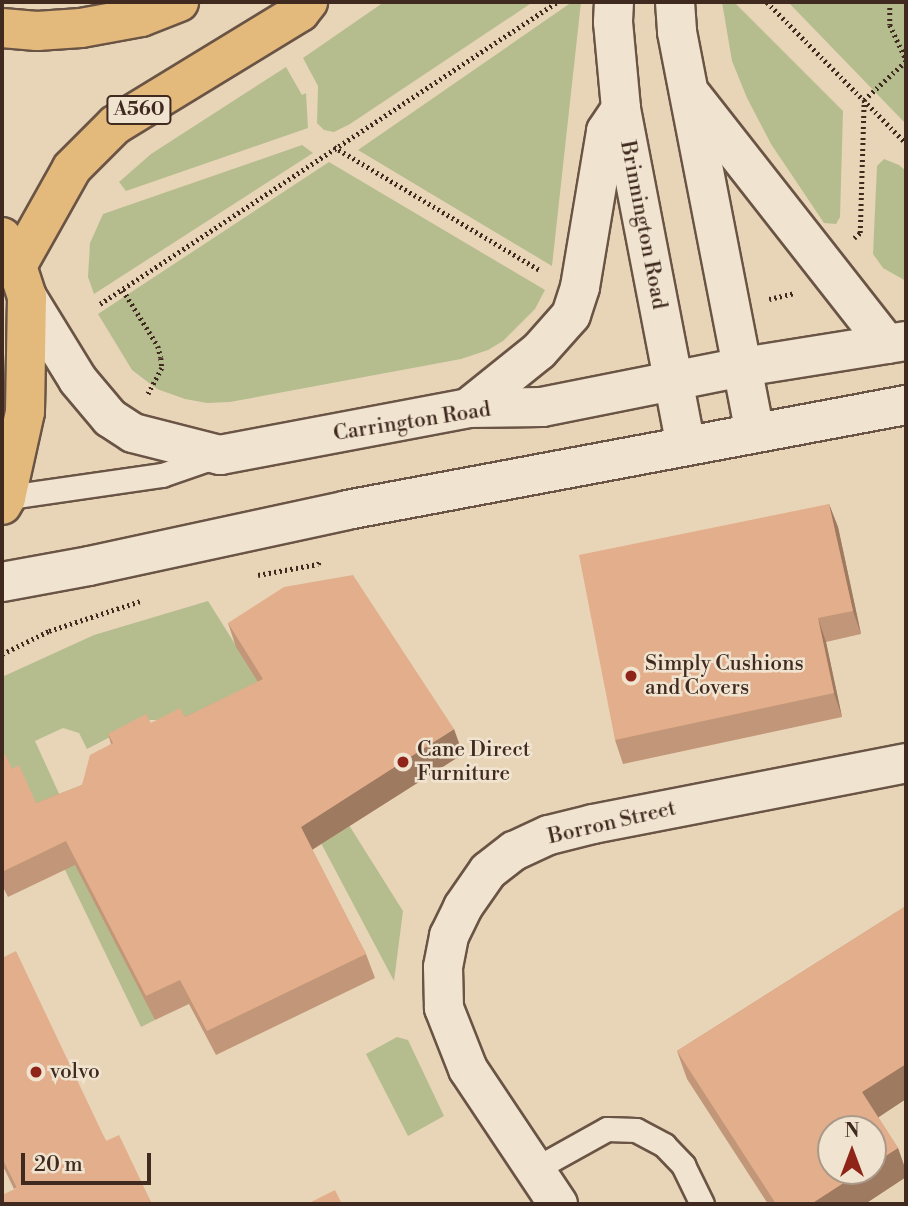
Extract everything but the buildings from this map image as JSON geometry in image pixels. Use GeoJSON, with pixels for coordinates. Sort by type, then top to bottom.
{"type":"FeatureCollection","features":[{"type":"Feature","properties":{"kind":"main road"},"geometry":{"type":"LineString","coordinates":[[2,28],[37,31],[81,28],[141,17],[179,2]]}},
{"type":"Feature","properties":{"kind":"main road","name":"A560"},"geometry":{"type":"LineString","coordinates":[[15,267],[72,168],[115,125],[300,12],[308,2]]}},
{"type":"Feature","properties":{"kind":"main road"},"geometry":{"type":"LineString","coordinates":[[3,501],[25,412],[15,267]]}},
{"type":"Feature","properties":{"kind":"street","name":"Brinnington Road"},"geometry":{"type":"LineString","coordinates":[[614,2],[613,22],[621,109],[686,446]]}},
{"type":"Feature","properties":{"kind":"street"},"geometry":{"type":"LineString","coordinates":[[676,2],[677,33],[755,432]]}},
{"type":"Feature","properties":{"kind":"street"},"geometry":{"type":"LineString","coordinates":[[688,90],[897,343]]}},
{"type":"Feature","properties":{"kind":"street"},"geometry":{"type":"LineString","coordinates":[[468,408],[539,351],[570,315],[580,287],[606,131],[621,109]]}},
{"type":"Feature","properties":{"kind":"street","name":"Carrington Road"},"geometry":{"type":"LineString","coordinates":[[15,267],[78,380],[110,418],[133,433],[220,455],[468,408],[542,407],[743,367],[897,343]]}},
{"type":"Feature","properties":{"kind":"street"},"geometry":{"type":"LineString","coordinates":[[2,582],[89,566],[347,510],[906,405]]}},
{"type":"Feature","properties":{"kind":"street","name":"Borron Street"},"geometry":{"type":"LineString","coordinates":[[558,1204],[468,1069],[444,1008],[443,967],[449,936],[463,907],[488,871],[514,851],[549,835],[906,762]]}},
{"type":"Feature","properties":{"kind":"lane"},"geometry":{"type":"LineString","coordinates":[[3,501],[162,475],[220,455]]}},
{"type":"Feature","properties":{"kind":"lane"},"geometry":{"type":"LineString","coordinates":[[535,1169],[607,1129],[636,1130],[664,1145],[683,1166],[702,1204]]}},
{"type":"Feature","properties":{"kind":"path"},"geometry":{"type":"LineString","coordinates":[[100,304],[556,2]]}},
{"type":"Feature","properties":{"kind":"path"},"geometry":{"type":"LineString","coordinates":[[767,2],[906,143]]}},
{"type":"Feature","properties":{"kind":"path"},"geometry":{"type":"LineString","coordinates":[[849,243],[860,233],[864,100],[906,60],[890,25],[890,2]]}},
{"type":"Feature","properties":{"kind":"path"},"geometry":{"type":"LineString","coordinates":[[334,147],[551,276]]}},
{"type":"Feature","properties":{"kind":"path"},"geometry":{"type":"LineString","coordinates":[[123,290],[158,346]]}},
{"type":"Feature","properties":{"kind":"green space"},"geometry":{"type":"Polygon","coordinates":[[[384,2],[533,2],[350,124],[334,132],[324,130],[317,123],[318,86],[303,58],[384,2]]]}},
{"type":"Feature","properties":{"kind":"green space"},"geometry":{"type":"Polygon","coordinates":[[[572,2],[581,2],[552,266],[358,150],[572,2]]]}},
{"type":"Feature","properties":{"kind":"green space"},"geometry":{"type":"Polygon","coordinates":[[[722,2],[734,2],[843,111],[840,217],[836,224],[824,223],[771,144],[747,98],[732,61],[722,2]]]}},
{"type":"Feature","properties":{"kind":"green space"},"geometry":{"type":"Polygon","coordinates":[[[788,2],[906,2],[906,124],[788,2]]]}},
{"type":"Feature","properties":{"kind":"green space"},"geometry":{"type":"Polygon","coordinates":[[[286,67],[302,95],[306,93],[308,128],[126,191],[119,182],[151,154],[286,67]]]}},
{"type":"Feature","properties":{"kind":"green space"},"geometry":{"type":"Polygon","coordinates":[[[302,145],[313,153],[94,294],[88,277],[90,243],[103,214],[302,145]]]}},
{"type":"Feature","properties":{"kind":"green space"},"geometry":{"type":"Polygon","coordinates":[[[884,159],[906,171],[906,281],[883,268],[873,254],[877,166],[884,159]]]}},
{"type":"Feature","properties":{"kind":"green space"},"geometry":{"type":"Polygon","coordinates":[[[329,162],[545,290],[535,309],[503,341],[488,350],[461,359],[230,402],[207,403],[185,399],[157,389],[132,370],[98,314],[329,162]]]}},
{"type":"Feature","properties":{"kind":"green space"},"geometry":{"type":"Polygon","coordinates":[[[208,601],[403,911],[394,981],[305,813],[185,720],[143,720],[87,749],[79,733],[63,728],[35,741],[87,855],[155,1020],[141,1027],[65,870],[21,793],[2,753],[2,677],[94,635],[208,601]]]}},
{"type":"Feature","properties":{"kind":"green space"},"geometry":{"type":"Polygon","coordinates":[[[397,1037],[408,1040],[444,1116],[408,1136],[366,1054],[397,1037]]]}},
{"type":"Feature","properties":{"kind":"place","name":"Simply Cushions and Covers"},"geometry":{"type":"Point","coordinates":[631,676]}},
{"type":"Feature","properties":{"kind":"place","name":"Cane Direct Furniture"},"geometry":{"type":"Point","coordinates":[403,762]}},
{"type":"Feature","properties":{"kind":"place","name":"volvo"},"geometry":{"type":"Point","coordinates":[36,1072]}}]}
